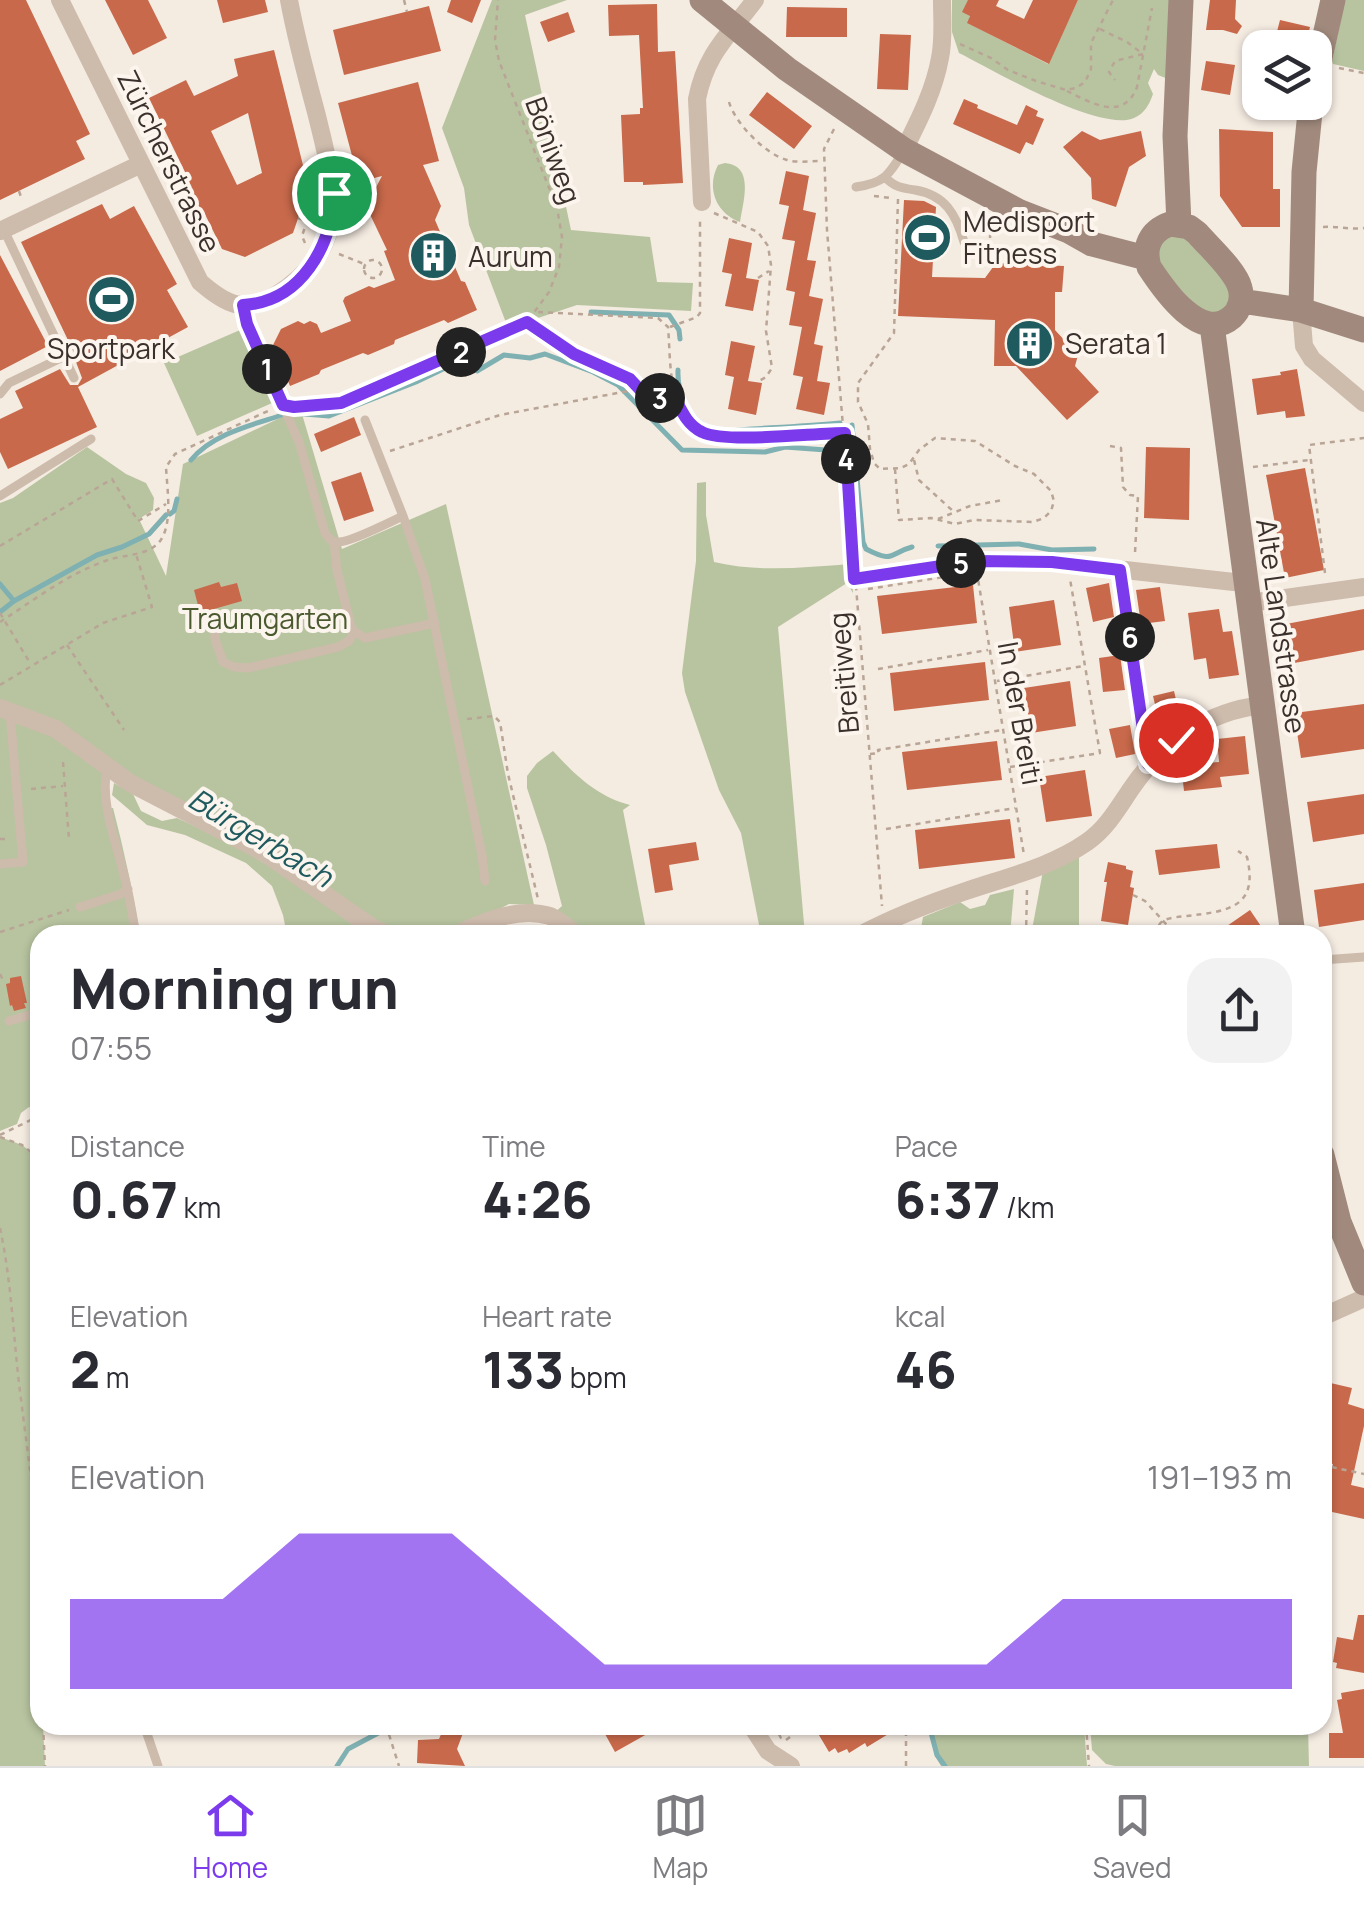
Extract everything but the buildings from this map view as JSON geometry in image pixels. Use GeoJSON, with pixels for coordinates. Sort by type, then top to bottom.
{"type":"FeatureCollection","features":[{"type":"Feature","properties":{"kind":"main road"},"geometry":{"type":"LineString","coordinates":[[702,0],[787,68],[904,150],[1008,205],[1069,231],[1096,232],[1148,249]]}},
{"type":"Feature","properties":{"kind":"main road"},"geometry":{"type":"LineString","coordinates":[[1179,224],[1174,136],[1181,0]]}},
{"type":"Feature","properties":{"kind":"main road"},"geometry":{"type":"LineString","coordinates":[[1327,30],[1334,0]]}},
{"type":"Feature","properties":{"kind":"main road"},"geometry":{"type":"LineString","coordinates":[[1301,310],[1309,120]]}},
{"type":"Feature","properties":{"kind":"main road"},"geometry":{"type":"LineString","coordinates":[[1179,224],[1197,233],[1236,278],[1241,301],[1231,319],[1212,325],[1196,320],[1156,278],[1148,249],[1154,233],[1161,227],[1179,224]]}},
{"type":"Feature","properties":{"kind":"main road"},"geometry":{"type":"LineString","coordinates":[[1241,301],[1301,310],[1364,330]]}},
{"type":"Feature","properties":{"kind":"main road","name":"Alte Landstrasse"},"geometry":{"type":"LineString","coordinates":[[1212,325],[1292,925]]}},
{"type":"Feature","properties":{"kind":"main road"},"geometry":{"type":"LineString","coordinates":[[1332,1194],[1364,1283]]}},
{"type":"Feature","properties":{"kind":"street","name":"Zürcherstrasse"},"geometry":{"type":"LineString","coordinates":[[60,0],[200,282],[229,304],[243,305]]}},
{"type":"Feature","properties":{"kind":"street"},"geometry":{"type":"LineString","coordinates":[[243,305],[268,300],[304,274],[324,244],[333,211],[334,193],[289,0]]}},
{"type":"Feature","properties":{"kind":"street"},"geometry":{"type":"LineString","coordinates":[[702,202],[697,100],[709,63],[732,26],[755,0]]}},
{"type":"Feature","properties":{"kind":"street"},"geometry":{"type":"LineString","coordinates":[[904,150],[922,115],[941,54],[942,0]]}},
{"type":"Feature","properties":{"kind":"street"},"geometry":{"type":"LineString","coordinates":[[2,231],[141,164]]}},
{"type":"Feature","properties":{"kind":"street"},"geometry":{"type":"LineString","coordinates":[[1301,310],[1306,352],[1364,403]]}},
{"type":"Feature","properties":{"kind":"street"},"geometry":{"type":"LineString","coordinates":[[1059,562],[1234,582],[1248,592],[1364,587]]}},
{"type":"Feature","properties":{"kind":"street"},"geometry":{"type":"LineString","coordinates":[[1120,570],[1148,764]]}},
{"type":"Feature","properties":{"kind":"street"},"geometry":{"type":"LineString","coordinates":[[879,925],[1054,861],[1091,840],[1108,824],[1148,764],[1176,740],[1223,713],[1263,706]]}},
{"type":"Feature","properties":{"kind":"street"},"geometry":{"type":"LineString","coordinates":[[5,709],[56,729],[107,768],[265,853],[369,925]]}},
{"type":"Feature","properties":{"kind":"street"},"geometry":{"type":"LineString","coordinates":[[478,925],[526,913],[551,917],[562,925]]}},
{"type":"Feature","properties":{"kind":"street"},"geometry":{"type":"LineString","coordinates":[[1332,1312],[1364,1298]]}},
{"type":"Feature","properties":{"kind":"street"},"geometry":{"type":"LineString","coordinates":[[757,1735],[768,1752],[788,1757]]}},
{"type":"Feature","properties":{"kind":"lane"},"geometry":{"type":"LineString","coordinates":[[856,187],[886,177],[904,150]]}},
{"type":"Feature","properties":{"kind":"lane"},"geometry":{"type":"LineString","coordinates":[[886,177],[892,185],[924,192],[945,203],[957,220],[964,242]]}},
{"type":"Feature","properties":{"kind":"lane"},"geometry":{"type":"LineString","coordinates":[[2,231],[74,378]]}},
{"type":"Feature","properties":{"kind":"lane"},"geometry":{"type":"LineString","coordinates":[[243,305],[247,324],[299,442],[325,534],[334,542],[349,624],[364,638],[435,624]]}},
{"type":"Feature","properties":{"kind":"lane"},"geometry":{"type":"LineString","coordinates":[[0,394],[9,383],[63,357]]}},
{"type":"Feature","properties":{"kind":"lane"},"geometry":{"type":"LineString","coordinates":[[365,420],[425,579],[482,855],[484,881]]}},
{"type":"Feature","properties":{"kind":"lane"},"geometry":{"type":"LineString","coordinates":[[0,496],[91,439]]}},
{"type":"Feature","properties":{"kind":"lane"},"geometry":{"type":"LineString","coordinates":[[334,542],[346,541],[403,516]]}},
{"type":"Feature","properties":{"kind":"lane"},"geometry":{"type":"LineString","coordinates":[[215,620],[215,638],[224,662],[234,667],[248,668],[338,648],[355,631]]}},
{"type":"Feature","properties":{"kind":"lane"},"geometry":{"type":"LineString","coordinates":[[0,864],[22,862],[5,709]]}},
{"type":"Feature","properties":{"kind":"lane"},"geometry":{"type":"LineString","coordinates":[[107,768],[108,808],[134,925]]}},
{"type":"Feature","properties":{"kind":"lane"},"geometry":{"type":"LineString","coordinates":[[80,907],[121,894],[128,888]]}},
{"type":"Feature","properties":{"kind":"lane"},"geometry":{"type":"LineString","coordinates":[[1332,959],[1364,957]]}},
{"type":"Feature","properties":{"kind":"lane"},"geometry":{"type":"LineString","coordinates":[[9,1021],[30,1015]]}},
{"type":"Feature","properties":{"kind":"lane"},"geometry":{"type":"LineString","coordinates":[[147,1735],[158,1766]]}},
{"type":"Feature","properties":{"kind":"path"},"geometry":{"type":"LineString","coordinates":[[404,0],[407,12]]}},
{"type":"Feature","properties":{"kind":"path","name":"Böniweg"},"geometry":{"type":"LineString","coordinates":[[498,0],[495,40],[500,61],[557,208],[562,237],[559,267],[550,292],[527,322]]}},
{"type":"Feature","properties":{"kind":"path"},"geometry":{"type":"LineString","coordinates":[[1066,90],[1085,82],[1091,44],[1113,0]]}},
{"type":"Feature","properties":{"kind":"path"},"geometry":{"type":"LineString","coordinates":[[950,38],[1008,70],[1066,90],[1096,106],[1112,106],[1128,102],[1136,93],[1152,8]]}},
{"type":"Feature","properties":{"kind":"path"},"geometry":{"type":"LineString","coordinates":[[1098,28],[1143,54]]}},
{"type":"Feature","properties":{"kind":"path"},"geometry":{"type":"LineString","coordinates":[[1115,80],[1109,72],[1115,61],[1143,54]]}},
{"type":"Feature","properties":{"kind":"path"},"geometry":{"type":"LineString","coordinates":[[1332,72],[1364,73]]}},
{"type":"Feature","properties":{"kind":"path"},"geometry":{"type":"LineString","coordinates":[[729,102],[736,120],[779,156],[824,161]]}},
{"type":"Feature","properties":{"kind":"path","name":"Breitiweg"},"geometry":{"type":"LineString","coordinates":[[838,123],[826,142],[824,161],[883,923]]}},
{"type":"Feature","properties":{"kind":"path"},"geometry":{"type":"LineString","coordinates":[[176,174],[172,178],[180,198],[192,192]]}},
{"type":"Feature","properties":{"kind":"path"},"geometry":{"type":"LineString","coordinates":[[856,187],[872,196],[898,198],[894,333],[858,383],[858,402],[868,424],[874,463],[880,468],[896,469],[908,464],[935,438],[975,440],[1042,480],[1054,501],[1051,511],[1033,522],[974,520],[956,524],[931,518],[900,520],[896,469]]}},
{"type":"Feature","properties":{"kind":"path"},"geometry":{"type":"LineString","coordinates":[[19,191],[25,206]]}},
{"type":"Feature","properties":{"kind":"path"},"geometry":{"type":"LineString","coordinates":[[537,312],[658,318],[673,325],[697,317],[702,202],[718,215],[758,232],[768,246],[771,265],[766,332],[772,368],[759,382]]}},
{"type":"Feature","properties":{"kind":"path"},"geometry":{"type":"LineString","coordinates":[[298,218],[320,226]]}},
{"type":"Feature","properties":{"kind":"path"},"geometry":{"type":"LineString","coordinates":[[307,221],[302,236],[308,249]]}},
{"type":"Feature","properties":{"kind":"path"},"geometry":{"type":"LineString","coordinates":[[964,242],[966,254],[989,256],[990,226]]}},
{"type":"Feature","properties":{"kind":"path"},"geometry":{"type":"LineString","coordinates":[[1312,228],[1364,228]]}},
{"type":"Feature","properties":{"kind":"path"},"geometry":{"type":"LineString","coordinates":[[333,251],[365,264]]}},
{"type":"Feature","properties":{"kind":"path"},"geometry":{"type":"LineString","coordinates":[[758,278],[771,265]]}},
{"type":"Feature","properties":{"kind":"path"},"geometry":{"type":"LineString","coordinates":[[31,665],[1,617],[76,574],[156,546],[164,536],[166,474],[169,460],[175,454],[294,407],[341,403],[527,322],[574,354],[630,379],[644,394],[677,402]]}},
{"type":"Feature","properties":{"kind":"path"},"geometry":{"type":"LineString","coordinates":[[673,325],[677,402],[691,424],[704,434],[748,437],[845,433]]}},
{"type":"Feature","properties":{"kind":"path"},"geometry":{"type":"LineString","coordinates":[[379,456],[500,415],[637,389]]}},
{"type":"Feature","properties":{"kind":"path"},"geometry":{"type":"LineString","coordinates":[[1325,573],[1309,445],[1364,438]]}},
{"type":"Feature","properties":{"kind":"path"},"geometry":{"type":"LineString","coordinates":[[1110,446],[1121,448],[1123,487],[1130,496],[1138,496],[1135,555]]}},
{"type":"Feature","properties":{"kind":"path"},"geometry":{"type":"LineString","coordinates":[[914,458],[919,480],[954,512]]}},
{"type":"Feature","properties":{"kind":"path"},"geometry":{"type":"LineString","coordinates":[[1244,468],[1310,459]]}},
{"type":"Feature","properties":{"kind":"path"},"geometry":{"type":"LineString","coordinates":[[0,546],[112,479],[138,521],[167,504]]}},
{"type":"Feature","properties":{"kind":"path"},"geometry":{"type":"LineString","coordinates":[[937,520],[970,506],[1003,500]]}},
{"type":"Feature","properties":{"kind":"path"},"geometry":{"type":"LineString","coordinates":[[0,685],[103,623],[152,607],[136,554]]}},
{"type":"Feature","properties":{"kind":"path"},"geometry":{"type":"LineString","coordinates":[[854,579],[975,561],[1059,562],[1069,570],[1100,752],[1010,767]]}},
{"type":"Feature","properties":{"kind":"path","name":"In der Breiti"},"geometry":{"type":"LineString","coordinates":[[975,561],[1027,871],[1026,925]]}},
{"type":"Feature","properties":{"kind":"path"},"geometry":{"type":"LineString","coordinates":[[868,590],[977,572]]}},
{"type":"Feature","properties":{"kind":"path"},"geometry":{"type":"LineString","coordinates":[[66,644],[124,730]]}},
{"type":"Feature","properties":{"kind":"path"},"geometry":{"type":"LineString","coordinates":[[878,669],[990,650]]}},
{"type":"Feature","properties":{"kind":"path"},"geometry":{"type":"LineString","coordinates":[[995,681],[1084,666]]}},
{"type":"Feature","properties":{"kind":"path"},"geometry":{"type":"LineString","coordinates":[[453,721],[494,716],[500,722],[540,915]]}},
{"type":"Feature","properties":{"kind":"path"},"geometry":{"type":"LineString","coordinates":[[870,754],[1003,730]]}},
{"type":"Feature","properties":{"kind":"path"},"geometry":{"type":"LineString","coordinates":[[63,762],[68,839]]}},
{"type":"Feature","properties":{"kind":"path"},"geometry":{"type":"LineString","coordinates":[[17,790],[65,785]]}},
{"type":"Feature","properties":{"kind":"path"},"geometry":{"type":"LineString","coordinates":[[886,829],[1016,808]]}},
{"type":"Feature","properties":{"kind":"path"},"geometry":{"type":"LineString","coordinates":[[1159,925],[1166,919],[1220,912],[1242,901],[1248,894],[1251,872],[1248,857],[1238,851]]}},
{"type":"Feature","properties":{"kind":"path"},"geometry":{"type":"LineString","coordinates":[[1133,895],[1145,901],[1165,925]]}},
{"type":"Feature","properties":{"kind":"path"},"geometry":{"type":"LineString","coordinates":[[0,932],[80,907]]}},
{"type":"Feature","properties":{"kind":"path"},"geometry":{"type":"LineString","coordinates":[[0,974],[4,982]]}},
{"type":"Feature","properties":{"kind":"path"},"geometry":{"type":"LineString","coordinates":[[0,1136],[30,1120]]}},
{"type":"Feature","properties":{"kind":"path"},"geometry":{"type":"LineString","coordinates":[[0,1136],[30,1151]]}},
{"type":"Feature","properties":{"kind":"path"},"geometry":{"type":"LineString","coordinates":[[0,1228],[30,1461]]}},
{"type":"Feature","properties":{"kind":"path"},"geometry":{"type":"LineString","coordinates":[[1332,1468],[1364,1474]]}},
{"type":"Feature","properties":{"kind":"path"},"geometry":{"type":"LineString","coordinates":[[43,1735],[45,1766]]}},
{"type":"Feature","properties":{"kind":"path"},"geometry":{"type":"LineString","coordinates":[[389,1735],[399,1766]]}},
{"type":"Feature","properties":{"kind":"path"},"geometry":{"type":"LineString","coordinates":[[779,1735],[786,1739]]}},
{"type":"Feature","properties":{"kind":"path"},"geometry":{"type":"LineString","coordinates":[[786,1739],[792,1735]]}},
{"type":"Feature","properties":{"kind":"path"},"geometry":{"type":"LineString","coordinates":[[906,1735],[906,1766]]}},
{"type":"Feature","properties":{"kind":"path"},"geometry":{"type":"LineString","coordinates":[[1087,1735],[1089,1766]]}},
{"type":"Feature","properties":{"kind":"path"},"geometry":{"type":"LineString","coordinates":[[786,1739],[788,1757]]}},
{"type":"Feature","properties":{"kind":"green space"},"geometry":{"type":"Polygon","coordinates":[[[492,0],[567,0],[525,15],[571,230],[650,237],[657,282],[693,283],[691,311],[577,305],[508,328],[469,225],[464,188],[442,128],[492,0]]]}},
{"type":"Feature","properties":{"kind":"green space"},"geometry":{"type":"Polygon","coordinates":[[[952,0],[968,0],[968,23],[1048,64],[1078,0],[1171,0],[1168,79],[1154,69],[1148,83],[1153,94],[1144,111],[1134,118],[1097,117],[1073,109],[959,53],[952,32],[952,0]]]}},
{"type":"Feature","properties":{"kind":"green space"},"geometry":{"type":"Polygon","coordinates":[[[1345,0],[1364,0],[1364,71],[1332,61],[1345,0]]]}},
{"type":"Feature","properties":{"kind":"green space"},"geometry":{"type":"Polygon","coordinates":[[[725,163],[744,177],[740,222],[725,213],[715,199],[715,174],[718,165],[725,163]]]}},
{"type":"Feature","properties":{"kind":"green space"},"geometry":{"type":"Polygon","coordinates":[[[1181,234],[1230,285],[1233,299],[1220,314],[1200,311],[1159,265],[1156,249],[1163,237],[1181,234]]]}},
{"type":"Feature","properties":{"kind":"green space"},"geometry":{"type":"Polygon","coordinates":[[[240,330],[272,403],[197,436],[164,363],[240,330]]]}},
{"type":"Feature","properties":{"kind":"green space","name":"Traumgarten"},"geometry":{"type":"Polygon","coordinates":[[[302,414],[342,549],[446,504],[534,905],[509,904],[470,925],[376,925],[109,765],[108,808],[113,808],[138,925],[30,925],[30,1107],[21,1113],[17,1124],[0,1131],[0,503],[87,447],[146,483],[154,498],[153,510],[139,519],[166,576],[183,464],[282,417],[302,414]]]}},
{"type":"Feature","properties":{"kind":"green space"},"geometry":{"type":"Polygon","coordinates":[[[706,482],[706,515],[714,562],[765,568],[851,564],[853,593],[847,583],[778,627],[804,925],[759,925],[741,833],[719,790],[685,692],[682,673],[696,561],[697,483],[706,482]]]}},
{"type":"Feature","properties":{"kind":"green space"},"geometry":{"type":"Polygon","coordinates":[[[553,751],[588,784],[630,805],[623,810],[645,925],[566,925],[552,915],[562,906],[527,788],[527,776],[553,751]]]}},
{"type":"Feature","properties":{"kind":"green space"},"geometry":{"type":"Polygon","coordinates":[[[114,783],[133,794],[141,811],[162,821],[177,818],[235,845],[364,925],[285,925],[272,886],[246,863],[185,835],[147,825],[112,795],[114,783]]]}},
{"type":"Feature","properties":{"kind":"green space"},"geometry":{"type":"Polygon","coordinates":[[[1079,853],[1079,925],[1033,925],[1043,871],[1079,853]]]}},
{"type":"Feature","properties":{"kind":"green space"},"geometry":{"type":"Polygon","coordinates":[[[1014,889],[1011,925],[922,925],[923,917],[960,902],[970,909],[985,905],[990,895],[1014,889]]]}},
{"type":"Feature","properties":{"kind":"green space"},"geometry":{"type":"Polygon","coordinates":[[[0,1137],[30,1151],[30,1735],[43,1735],[45,1766],[0,1766],[0,1137]]]}},
{"type":"Feature","properties":{"kind":"green space"},"geometry":{"type":"Polygon","coordinates":[[[931,1735],[1085,1735],[1087,1766],[941,1766],[931,1735]]]}},
{"type":"Feature","properties":{"kind":"green space"},"geometry":{"type":"Polygon","coordinates":[[[1091,1735],[1308,1735],[1309,1766],[1115,1766],[1106,1764],[1092,1750],[1091,1735]]]}},
{"type":"Feature","properties":{"kind":"waterway"},"geometry":{"type":"LineString","coordinates":[[591,312],[669,315],[680,339]]}},
{"type":"Feature","properties":{"kind":"waterway"},"geometry":{"type":"LineString","coordinates":[[293,413],[329,416],[464,359],[477,371],[504,355],[530,358],[545,354],[618,385],[682,450],[765,452],[785,447],[840,454]]}},
{"type":"Feature","properties":{"kind":"waterway"},"geometry":{"type":"LineString","coordinates":[[678,370],[686,405],[696,419],[712,429],[840,423]]}},
{"type":"Feature","properties":{"kind":"waterway"},"geometry":{"type":"LineString","coordinates":[[191,460],[221,437],[282,415]]}},
{"type":"Feature","properties":{"kind":"waterway"},"geometry":{"type":"LineString","coordinates":[[852,425],[866,549],[887,557],[912,547]]}},
{"type":"Feature","properties":{"kind":"waterway"},"geometry":{"type":"LineString","coordinates":[[170,514],[177,499]]}},
{"type":"Feature","properties":{"kind":"waterway"},"geometry":{"type":"LineString","coordinates":[[0,612],[97,555],[149,534],[166,515]]}},
{"type":"Feature","properties":{"kind":"waterway"},"geometry":{"type":"LineString","coordinates":[[938,546],[1019,544],[1052,550],[1094,549]]}},
{"type":"Feature","properties":{"kind":"waterway"},"geometry":{"type":"LineString","coordinates":[[0,584],[14,601]]}},
{"type":"Feature","properties":{"kind":"waterway"},"geometry":{"type":"LineString","coordinates":[[337,1766],[348,1749],[374,1735]]}},
{"type":"Feature","properties":{"kind":"waterway"},"geometry":{"type":"LineString","coordinates":[[932,1735],[937,1755],[945,1766]]}},
{"type":"Feature","properties":{"kind":"place","name":"Medisport Fitness"},"geometry":{"type":"Point","coordinates":[928,237]}},
{"type":"Feature","properties":{"kind":"place","name":"Aurum"},"geometry":{"type":"Point","coordinates":[433,256]}},
{"type":"Feature","properties":{"kind":"place","name":"Sportpark"},"geometry":{"type":"Point","coordinates":[111,300]}},
{"type":"Feature","properties":{"kind":"place","name":"Serata 1"},"geometry":{"type":"Point","coordinates":[1030,343]}},
{"type":"Feature","properties":{"kind":"route"},"geometry":{"type":"LineString","coordinates":[[334,193],[330,229],[312,266],[268,300],[243,305],[247,324],[283,405],[341,403],[527,322],[574,354],[630,379],[644,394],[677,402],[691,424],[704,434],[748,437],[845,433],[854,579],[975,561],[1052,562],[1120,570],[1148,764],[1176,740]]}},
{"type":"Feature","properties":{"kind":"water label","name":"Bürgerbach"},"geometry":{"type":"Point","coordinates":[261,837]}}]}
